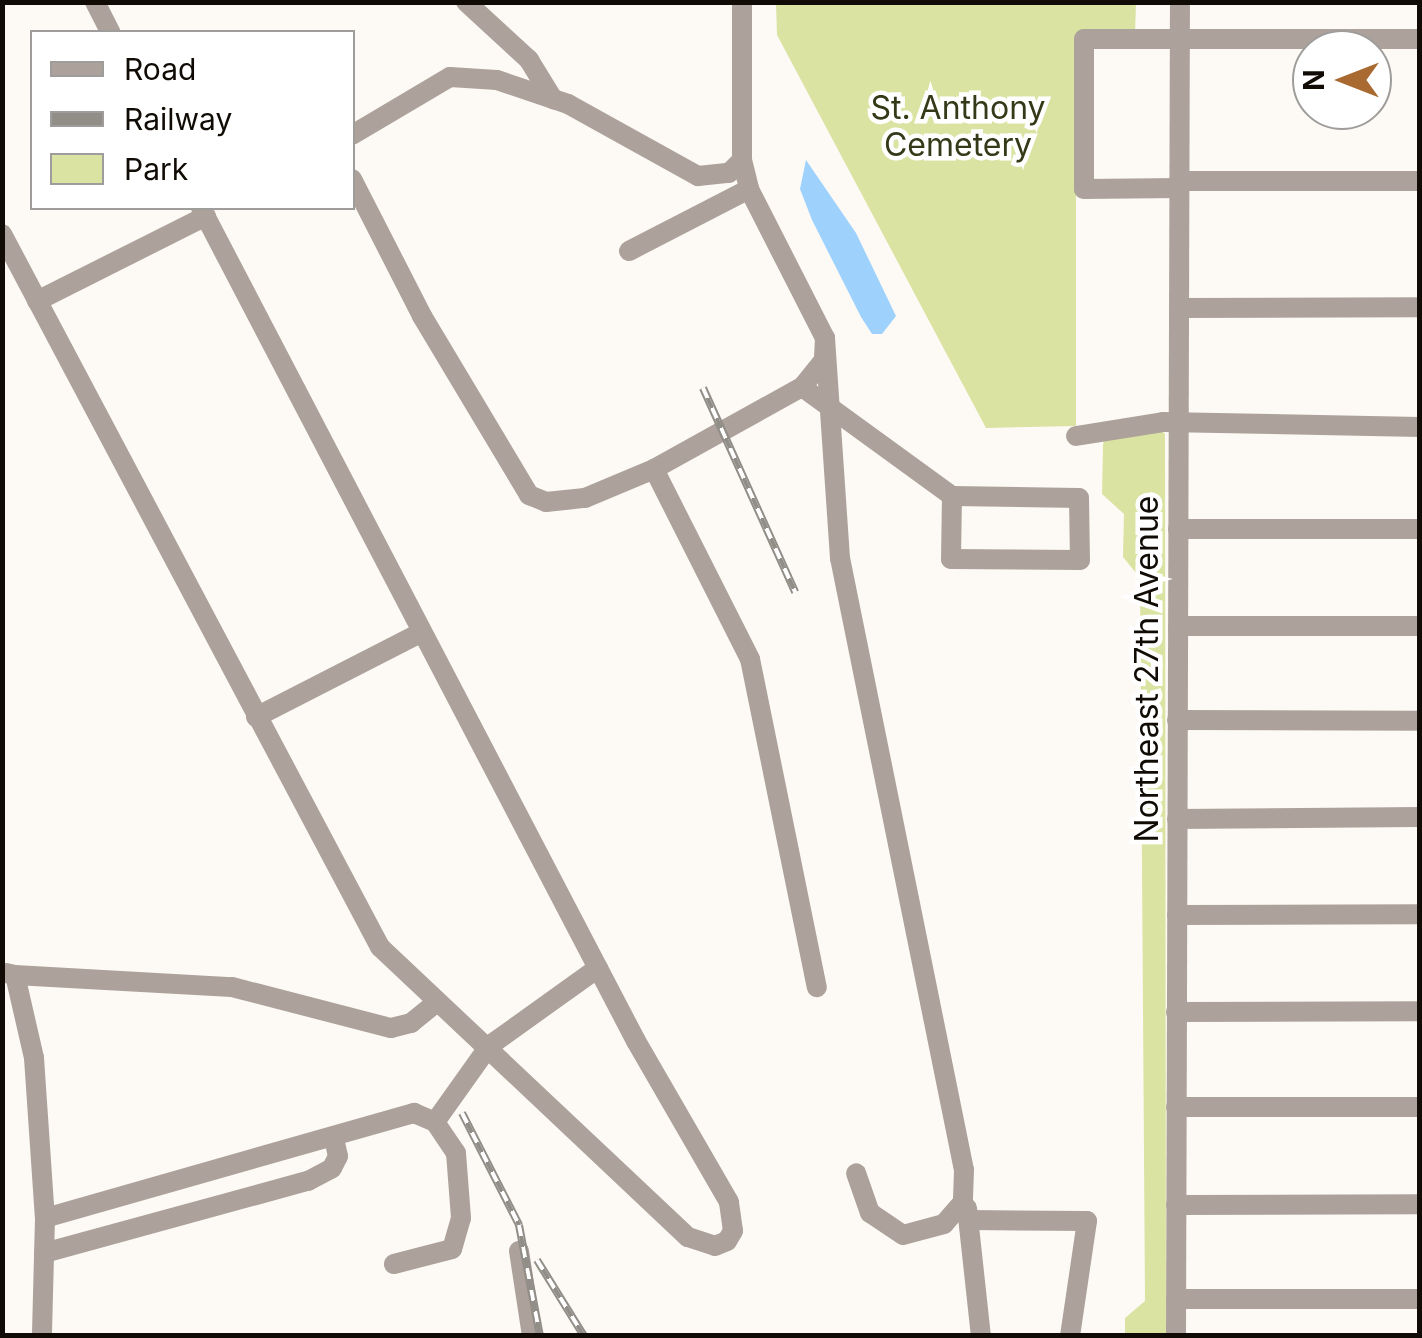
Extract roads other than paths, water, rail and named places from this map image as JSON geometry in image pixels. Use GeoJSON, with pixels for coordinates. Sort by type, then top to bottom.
{"type":"FeatureCollection","features":[{"type":"Feature","properties":{"kind":"street"},"geometry":{"type":"LineString","coordinates":[[95,2],[109,30]]}},
{"type":"Feature","properties":{"kind":"street"},"geometry":{"type":"LineString","coordinates":[[466,2],[529,60],[553,99]]}},
{"type":"Feature","properties":{"kind":"street"},"geometry":{"type":"LineString","coordinates":[[742,2],[742,160],[748,189],[825,338],[834,408],[844,586],[965,1188],[981,1336]]}},
{"type":"Feature","properties":{"kind":"street","name":"Northeast 27th Avenue"},"geometry":{"type":"LineString","coordinates":[[1176,1336],[1180,2]]}},
{"type":"Feature","properties":{"kind":"street"},"geometry":{"type":"LineString","coordinates":[[1420,39],[1084,39],[1084,189],[1420,181]]}},
{"type":"Feature","properties":{"kind":"street"},"geometry":{"type":"LineString","coordinates":[[355,134],[450,77],[497,80],[553,99],[705,178],[728,173],[742,160]]}},
{"type":"Feature","properties":{"kind":"street"},"geometry":{"type":"LineString","coordinates":[[355,185],[519,486],[546,502],[566,503],[654,469],[802,388],[824,360],[825,338]]}},
{"type":"Feature","properties":{"kind":"street"},"geometry":{"type":"LineString","coordinates":[[629,251],[748,189]]}},
{"type":"Feature","properties":{"kind":"street"},"geometry":{"type":"LineString","coordinates":[[2,234],[37,301],[256,717],[380,947],[688,1237],[715,1246],[727,1240],[733,1232],[728,1202],[598,968],[204,212],[37,301]]}},
{"type":"Feature","properties":{"kind":"street"},"geometry":{"type":"LineString","coordinates":[[1178,308],[1420,307]]}},
{"type":"Feature","properties":{"kind":"street"},"geometry":{"type":"LineString","coordinates":[[802,388],[952,496],[1080,498],[1080,560],[951,559],[952,496]]}},
{"type":"Feature","properties":{"kind":"street"},"geometry":{"type":"LineString","coordinates":[[1076,436],[1133,424],[1420,428]]}},
{"type":"Feature","properties":{"kind":"street"},"geometry":{"type":"LineString","coordinates":[[654,469],[750,658],[818,987]]}},
{"type":"Feature","properties":{"kind":"street"},"geometry":{"type":"LineString","coordinates":[[1178,529],[1420,529]]}},
{"type":"Feature","properties":{"kind":"street"},"geometry":{"type":"LineString","coordinates":[[1178,626],[1420,626]]}},
{"type":"Feature","properties":{"kind":"street"},"geometry":{"type":"LineString","coordinates":[[256,717],[422,632]]}},
{"type":"Feature","properties":{"kind":"street"},"geometry":{"type":"LineString","coordinates":[[1177,720],[1420,721]]}},
{"type":"Feature","properties":{"kind":"street"},"geometry":{"type":"LineString","coordinates":[[1177,818],[1420,817]]}},
{"type":"Feature","properties":{"kind":"street"},"geometry":{"type":"LineString","coordinates":[[1176,914],[1420,914]]}},
{"type":"Feature","properties":{"kind":"street"},"geometry":{"type":"LineString","coordinates":[[435,1122],[489,1046],[598,968]]}},
{"type":"Feature","properties":{"kind":"street"},"geometry":{"type":"LineString","coordinates":[[42,1336],[44,1218],[34,1058],[9,973],[232,987],[392,1028],[412,1022],[437,1002]]}},
{"type":"Feature","properties":{"kind":"street"},"geometry":{"type":"LineString","coordinates":[[1176,1012],[1420,1012]]}},
{"type":"Feature","properties":{"kind":"street"},"geometry":{"type":"LineString","coordinates":[[1176,1107],[1420,1107]]}},
{"type":"Feature","properties":{"kind":"street"},"geometry":{"type":"LineString","coordinates":[[44,1218],[414,1113],[435,1122],[456,1153],[461,1218],[452,1249],[394,1264]]}},
{"type":"Feature","properties":{"kind":"street"},"geometry":{"type":"LineString","coordinates":[[44,1253],[308,1182],[332,1168],[338,1156],[334,1138]]}},
{"type":"Feature","properties":{"kind":"street"},"geometry":{"type":"LineString","coordinates":[[856,1172],[870,1213],[903,1234],[944,1224],[958,1210],[965,1188]]}},
{"type":"Feature","properties":{"kind":"street"},"geometry":{"type":"LineString","coordinates":[[1176,1204],[1420,1204]]}},
{"type":"Feature","properties":{"kind":"street"},"geometry":{"type":"LineString","coordinates":[[968,1220],[1087,1221],[1070,1336]]}},
{"type":"Feature","properties":{"kind":"street"},"geometry":{"type":"LineString","coordinates":[[518,1251],[532,1336]]}},
{"type":"Feature","properties":{"kind":"street"},"geometry":{"type":"LineString","coordinates":[[1176,1299],[1420,1299]]}},
{"type":"Feature","properties":{"kind":"water"},"geometry":{"type":"Polygon","coordinates":[[[806,160],[856,233],[896,316],[882,334],[872,334],[861,317],[812,220],[800,189],[806,160]]]}},
{"type":"Feature","properties":{"kind":"railway"},"geometry":{"type":"LineString","coordinates":[[703,388],[795,592]]}},
{"type":"Feature","properties":{"kind":"railway"},"geometry":{"type":"LineString","coordinates":[[462,1113],[519,1225],[540,1336]]}},
{"type":"Feature","properties":{"kind":"railway"},"geometry":{"type":"LineString","coordinates":[[537,1260],[584,1336]]}},
{"type":"Feature","properties":{"kind":"park label","name":"St. Anthony Cemetery"},"geometry":{"type":"Point","coordinates":[958,128]}}]}
